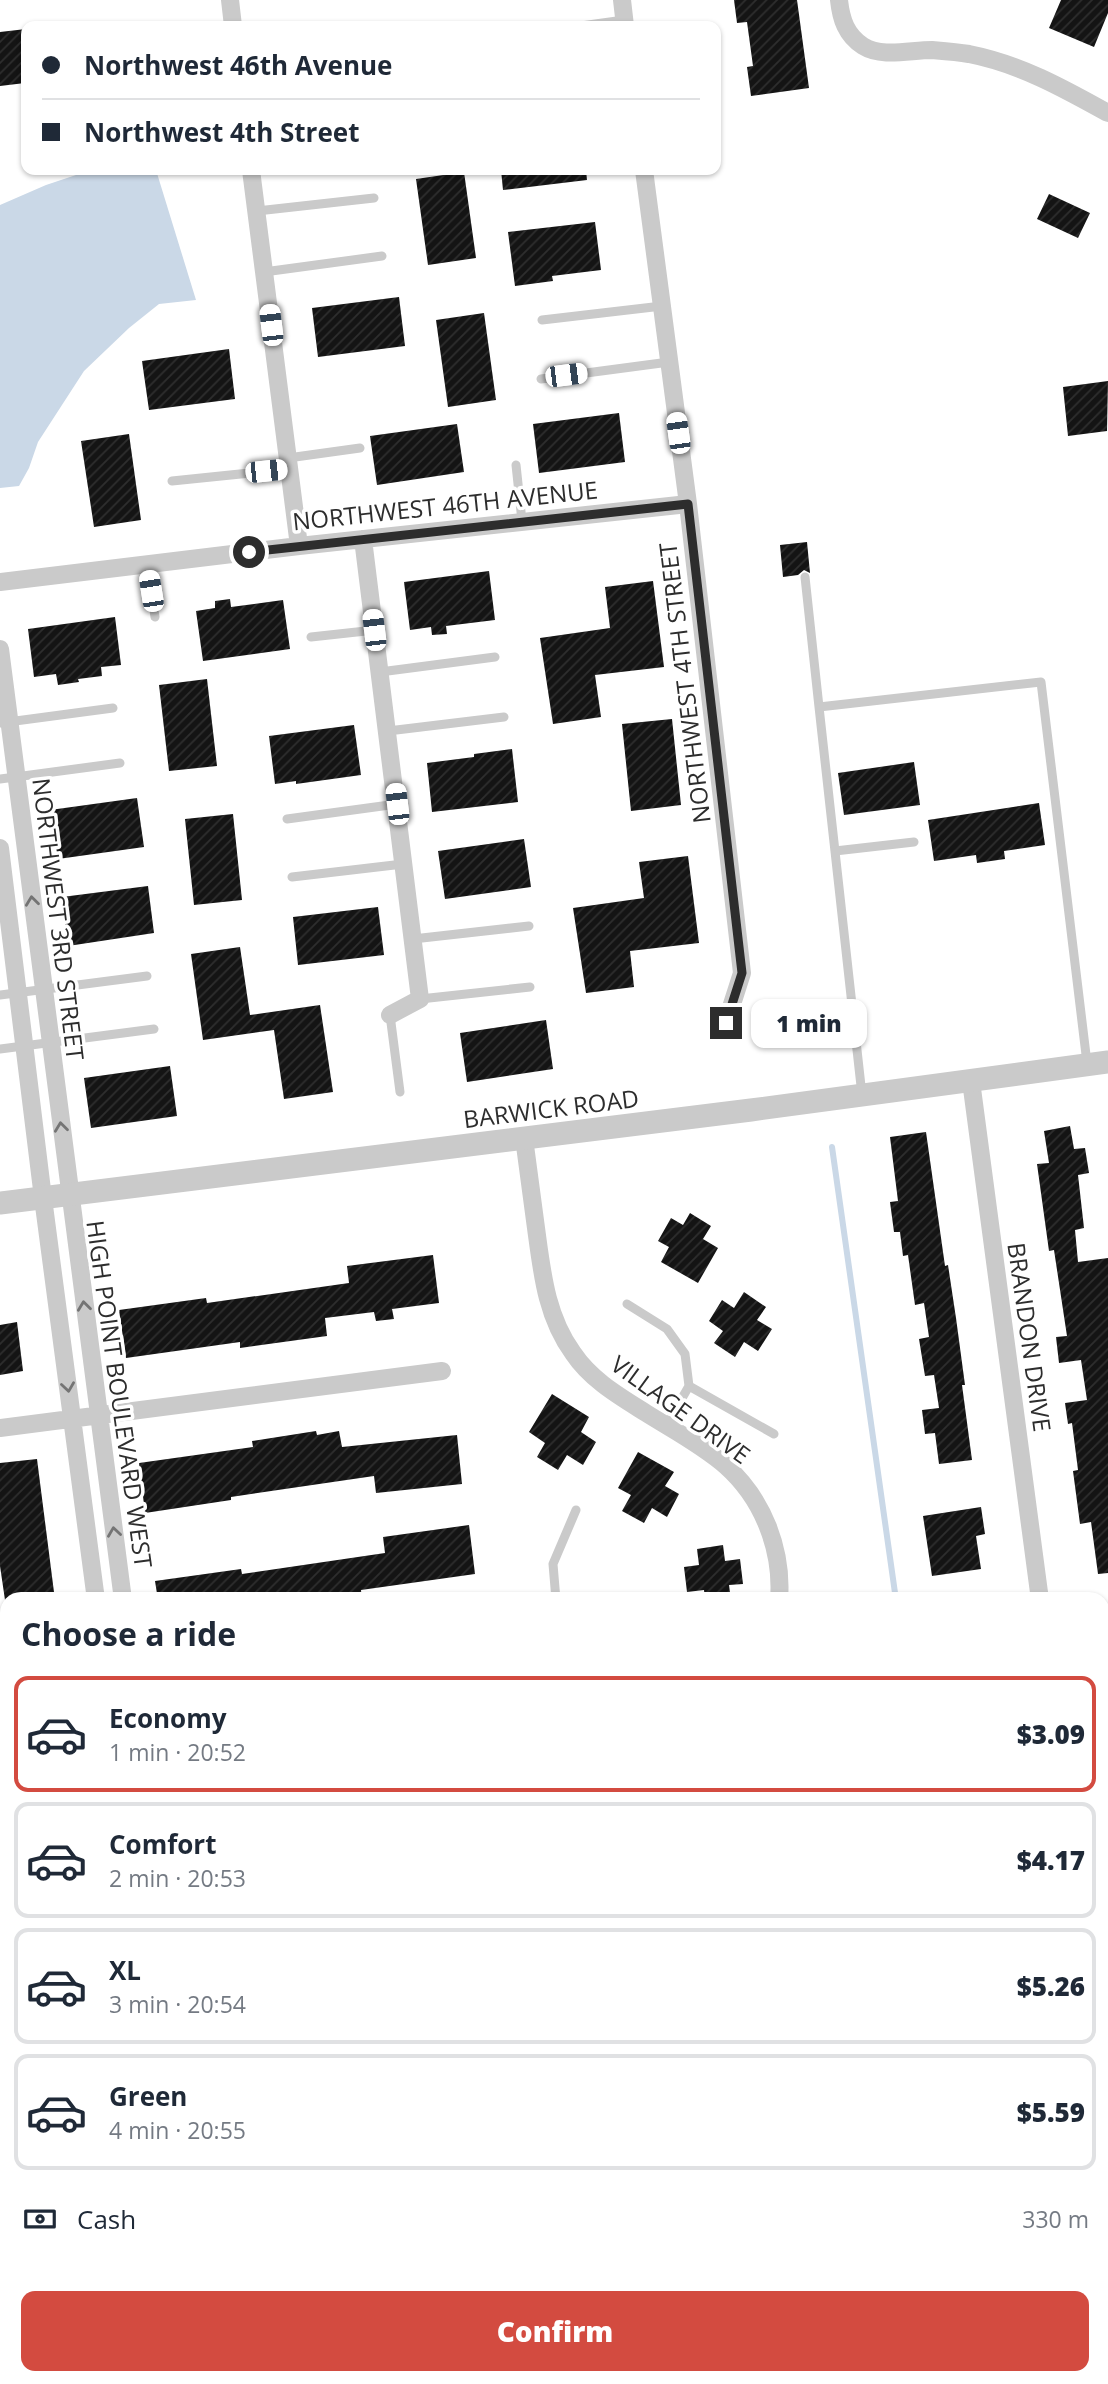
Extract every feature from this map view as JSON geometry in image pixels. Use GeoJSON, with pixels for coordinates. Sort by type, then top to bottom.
{"type":"FeatureCollection","features":[{"type":"Feature","properties":{"kind":"street"},"geometry":{"type":"LineString","coordinates":[[230,0],[232,21]]}},
{"type":"Feature","properties":{"kind":"street"},"geometry":{"type":"LineString","coordinates":[[622,0],[625,21]]}},
{"type":"Feature","properties":{"kind":"street"},"geometry":{"type":"LineString","coordinates":[[839,0],[845,27],[853,39],[864,47],[878,52],[932,50],[1001,61],[1051,81],[1108,113]]}},
{"type":"Feature","properties":{"kind":"street"},"geometry":{"type":"LineString","coordinates":[[252,175],[299,545]]}},
{"type":"Feature","properties":{"kind":"street","name":"NORTHWEST 4TH STREET"},"geometry":{"type":"LineString","coordinates":[[645,175],[688,504],[742,973],[726,1023]]}},
{"type":"Feature","properties":{"kind":"street","name":"NORTHWEST 46TH AVENUE"},"geometry":{"type":"LineString","coordinates":[[0,582],[299,545],[688,504]]}},
{"type":"Feature","properties":{"kind":"street"},"geometry":{"type":"LineString","coordinates":[[363,539],[420,999],[390,1016]]}},
{"type":"Feature","properties":{"kind":"street","name":"NORTHWEST 3RD STREET"},"geometry":{"type":"LineString","coordinates":[[0,649],[8,778],[43,989],[69,1194]]}},
{"type":"Feature","properties":{"kind":"street","name":"NORTHWEST 3RD STREET"},"geometry":{"type":"LineString","coordinates":[[0,848],[9,993],[24,1046],[43,1198]]}},
{"type":"Feature","properties":{"kind":"street","name":"BARWICK ROAD"},"geometry":{"type":"LineString","coordinates":[[0,1203],[1097,1063]]}},
{"type":"Feature","properties":{"kind":"street","name":"BRANDON DRIVE"},"geometry":{"type":"LineString","coordinates":[[971,1081],[1039,1592]]}},
{"type":"Feature","properties":{"kind":"street","name":"VILLAGE DRIVE"},"geometry":{"type":"LineString","coordinates":[[524,1138],[542,1278],[548,1305],[559,1331],[573,1355],[613,1393],[726,1466],[752,1498],[771,1535],[778,1562],[779,1592]]}},
{"type":"Feature","properties":{"kind":"street","name":"HIGH POINT BOULEVARD WEST"},"geometry":{"type":"LineString","coordinates":[[69,1194],[122,1592]]}},
{"type":"Feature","properties":{"kind":"street","name":"HIGH POINT BOULEVARD WEST"},"geometry":{"type":"LineString","coordinates":[[43,1198],[95,1592]]}},
{"type":"Feature","properties":{"kind":"street"},"geometry":{"type":"LineString","coordinates":[[0,1428],[442,1371]]}},
{"type":"Feature","properties":{"kind":"lane"},"geometry":{"type":"LineString","coordinates":[[257,211],[374,198]]}},
{"type":"Feature","properties":{"kind":"lane"},"geometry":{"type":"LineString","coordinates":[[264,272],[382,256]]}},
{"type":"Feature","properties":{"kind":"lane"},"geometry":{"type":"LineString","coordinates":[[541,320],[662,306]]}},
{"type":"Feature","properties":{"kind":"lane"},"geometry":{"type":"LineString","coordinates":[[541,379],[669,362]]}},
{"type":"Feature","properties":{"kind":"lane"},"geometry":{"type":"LineString","coordinates":[[173,481],[289,463],[360,448]]}},
{"type":"Feature","properties":{"kind":"lane"},"geometry":{"type":"LineString","coordinates":[[516,465],[523,522]]}},
{"type":"Feature","properties":{"kind":"lane"},"geometry":{"type":"LineString","coordinates":[[147,564],[155,617]]}},
{"type":"Feature","properties":{"kind":"lane"},"geometry":{"type":"LineString","coordinates":[[805,577],[862,1095]]}},
{"type":"Feature","properties":{"kind":"lane"},"geometry":{"type":"LineString","coordinates":[[311,637],[374,630]]}},
{"type":"Feature","properties":{"kind":"lane"},"geometry":{"type":"LineString","coordinates":[[380,671],[495,657]]}},
{"type":"Feature","properties":{"kind":"lane"},"geometry":{"type":"LineString","coordinates":[[819,707],[1041,682],[1097,1063]]}},
{"type":"Feature","properties":{"kind":"lane"},"geometry":{"type":"LineString","coordinates":[[5,722],[113,708]]}},
{"type":"Feature","properties":{"kind":"lane"},"geometry":{"type":"LineString","coordinates":[[388,731],[504,717]]}},
{"type":"Feature","properties":{"kind":"lane"},"geometry":{"type":"LineString","coordinates":[[8,778],[120,763]]}},
{"type":"Feature","properties":{"kind":"lane"},"geometry":{"type":"LineString","coordinates":[[287,819],[397,804]]}},
{"type":"Feature","properties":{"kind":"lane"},"geometry":{"type":"LineString","coordinates":[[835,851],[914,842]]}},
{"type":"Feature","properties":{"kind":"lane"},"geometry":{"type":"LineString","coordinates":[[292,877],[404,864]]}},
{"type":"Feature","properties":{"kind":"lane"},"geometry":{"type":"LineString","coordinates":[[413,939],[529,926]]}},
{"type":"Feature","properties":{"kind":"lane"},"geometry":{"type":"LineString","coordinates":[[9,993],[147,976]]}},
{"type":"Feature","properties":{"kind":"lane"},"geometry":{"type":"LineString","coordinates":[[420,999],[530,987]]}},
{"type":"Feature","properties":{"kind":"lane"},"geometry":{"type":"LineString","coordinates":[[390,1016],[400,1092]]}},
{"type":"Feature","properties":{"kind":"lane"},"geometry":{"type":"LineString","coordinates":[[0,1049],[154,1029]]}},
{"type":"Feature","properties":{"kind":"lane"},"geometry":{"type":"LineString","coordinates":[[627,1304],[667,1329],[685,1354],[689,1386],[666,1426]]}},
{"type":"Feature","properties":{"kind":"lane"},"geometry":{"type":"LineString","coordinates":[[689,1386],[774,1434]]}},
{"type":"Feature","properties":{"kind":"lane"},"geometry":{"type":"LineString","coordinates":[[555,1592],[553,1564],[576,1510]]}},
{"type":"Feature","properties":{"kind":"water"},"geometry":{"type":"Polygon","coordinates":[[[76,175],[158,175],[196,300],[159,304],[84,371],[38,442],[19,486],[0,488],[0,205],[76,175]]]}},
{"type":"Feature","properties":{"kind":"building"},"geometry":{"type":"Polygon","coordinates":[[[734,0],[797,0],[809,88],[751,96],[747,67],[753,66],[747,22],[737,23],[734,0]]]}},
{"type":"Feature","properties":{"kind":"building"},"geometry":{"type":"Polygon","coordinates":[[[1061,0],[1108,0],[1108,13],[1094,47],[1049,28],[1061,0]]]}},
{"type":"Feature","properties":{"kind":"building"},"geometry":{"type":"Polygon","coordinates":[[[21,30],[21,83],[0,86],[0,32],[21,30]]]}},
{"type":"Feature","properties":{"kind":"building"},"geometry":{"type":"Polygon","coordinates":[[[464,175],[476,258],[428,265],[416,179],[464,175]]]}},
{"type":"Feature","properties":{"kind":"building"},"geometry":{"type":"Polygon","coordinates":[[[502,175],[586,175],[587,180],[503,190],[502,175]]]}},
{"type":"Feature","properties":{"kind":"building"},"geometry":{"type":"Polygon","coordinates":[[[1049,194],[1090,213],[1078,238],[1037,219],[1049,194]]]}},
{"type":"Feature","properties":{"kind":"building"},"geometry":{"type":"Polygon","coordinates":[[[595,222],[601,270],[552,276],[553,281],[515,286],[508,232],[595,222]]]}},
{"type":"Feature","properties":{"kind":"building"},"geometry":{"type":"Polygon","coordinates":[[[399,297],[405,346],[318,357],[312,308],[399,297]]]}},
{"type":"Feature","properties":{"kind":"building"},"geometry":{"type":"Polygon","coordinates":[[[484,313],[496,400],[448,407],[436,320],[484,313]]]}},
{"type":"Feature","properties":{"kind":"building"},"geometry":{"type":"Polygon","coordinates":[[[229,349],[235,399],[149,410],[142,361],[229,349]]]}},
{"type":"Feature","properties":{"kind":"building"},"geometry":{"type":"Polygon","coordinates":[[[1108,381],[1107,431],[1068,436],[1063,387],[1108,381]]]}},
{"type":"Feature","properties":{"kind":"building"},"geometry":{"type":"Polygon","coordinates":[[[619,413],[625,462],[539,473],[533,424],[619,413]]]}},
{"type":"Feature","properties":{"kind":"building"},"geometry":{"type":"Polygon","coordinates":[[[457,424],[464,472],[377,485],[370,436],[457,424]]]}},
{"type":"Feature","properties":{"kind":"building"},"geometry":{"type":"Polygon","coordinates":[[[129,434],[141,520],[94,527],[81,441],[129,434]]]}},
{"type":"Feature","properties":{"kind":"building"},"geometry":{"type":"Polygon","coordinates":[[[807,542],[810,573],[804,570],[798,575],[783,577],[780,545],[807,542]]]}},
{"type":"Feature","properties":{"kind":"building"},"geometry":{"type":"Polygon","coordinates":[[[489,571],[495,620],[446,626],[447,634],[432,635],[431,627],[410,630],[404,582],[489,571]]]}},
{"type":"Feature","properties":{"kind":"building"},"geometry":{"type":"Polygon","coordinates":[[[653,581],[664,667],[595,675],[601,717],[553,724],[540,638],[610,628],[605,587],[653,581]]]}},
{"type":"Feature","properties":{"kind":"building"},"geometry":{"type":"Polygon","coordinates":[[[230,599],[231,607],[283,600],[290,649],[203,661],[196,611],[215,608],[215,601],[230,599]]]}},
{"type":"Feature","properties":{"kind":"building"},"geometry":{"type":"Polygon","coordinates":[[[115,617],[121,665],[101,667],[102,676],[58,685],[56,674],[34,677],[28,629],[115,617]]]}},
{"type":"Feature","properties":{"kind":"building"},"geometry":{"type":"Polygon","coordinates":[[[207,679],[217,766],[169,771],[159,685],[207,679]]]}},
{"type":"Feature","properties":{"kind":"building"},"geometry":{"type":"Polygon","coordinates":[[[672,719],[681,805],[631,811],[622,724],[672,719]]]}},
{"type":"Feature","properties":{"kind":"building"},"geometry":{"type":"Polygon","coordinates":[[[354,725],[361,775],[296,784],[296,781],[275,784],[269,736],[354,725]]]}},
{"type":"Feature","properties":{"kind":"building"},"geometry":{"type":"Polygon","coordinates":[[[512,749],[518,802],[432,812],[427,763],[512,749]]]}},
{"type":"Feature","properties":{"kind":"building"},"geometry":{"type":"Polygon","coordinates":[[[914,762],[920,805],[844,815],[838,773],[914,762]]]}},
{"type":"Feature","properties":{"kind":"building"},"geometry":{"type":"Polygon","coordinates":[[[137,798],[144,847],[58,859],[50,810],[137,798]]]}},
{"type":"Feature","properties":{"kind":"building"},"geometry":{"type":"Polygon","coordinates":[[[1039,803],[1045,845],[1004,851],[1005,859],[977,863],[976,855],[934,861],[928,820],[1039,803]]]}},
{"type":"Feature","properties":{"kind":"building"},"geometry":{"type":"Polygon","coordinates":[[[233,814],[242,900],[194,905],[185,819],[233,814]]]}},
{"type":"Feature","properties":{"kind":"building"},"geometry":{"type":"Polygon","coordinates":[[[524,839],[531,887],[445,899],[438,851],[524,839]]]}},
{"type":"Feature","properties":{"kind":"building"},"geometry":{"type":"Polygon","coordinates":[[[688,856],[699,943],[630,951],[634,987],[586,993],[573,908],[644,898],[639,862],[688,856]]]}},
{"type":"Feature","properties":{"kind":"building"},"geometry":{"type":"Polygon","coordinates":[[[148,886],[154,933],[68,946],[62,897],[148,886]]]}},
{"type":"Feature","properties":{"kind":"building"},"geometry":{"type":"Polygon","coordinates":[[[378,907],[384,955],[298,965],[293,917],[378,907]]]}},
{"type":"Feature","properties":{"kind":"building"},"geometry":{"type":"Polygon","coordinates":[[[240,947],[250,1015],[320,1005],[333,1092],[284,1099],[274,1030],[203,1040],[191,954],[240,947]]]}},
{"type":"Feature","properties":{"kind":"building"},"geometry":{"type":"Polygon","coordinates":[[[546,1020],[553,1069],[467,1082],[460,1033],[546,1020]]]}},
{"type":"Feature","properties":{"kind":"building"},"geometry":{"type":"Polygon","coordinates":[[[170,1066],[177,1116],[91,1128],[84,1078],[170,1066]]]}},
{"type":"Feature","properties":{"kind":"building"},"geometry":{"type":"Polygon","coordinates":[[[1070,1126],[1074,1149],[1085,1148],[1089,1173],[1078,1175],[1084,1228],[1075,1230],[1078,1262],[1108,1258],[1108,1573],[1098,1574],[1091,1522],[1080,1524],[1073,1471],[1078,1470],[1072,1423],[1068,1424],[1065,1403],[1087,1400],[1081,1360],[1059,1363],[1056,1337],[1067,1336],[1054,1250],[1049,1251],[1037,1164],[1049,1163],[1044,1131],[1070,1126]]]}},
{"type":"Feature","properties":{"kind":"building"},"geometry":{"type":"Polygon","coordinates":[[[926,1132],[945,1266],[948,1265],[956,1318],[972,1460],[939,1464],[935,1433],[925,1434],[922,1410],[939,1408],[934,1375],[925,1376],[919,1339],[929,1337],[924,1303],[915,1305],[908,1255],[903,1256],[900,1232],[894,1232],[890,1202],[898,1201],[890,1137],[926,1132]]]}},
{"type":"Feature","properties":{"kind":"building"},"geometry":{"type":"Polygon","coordinates":[[[690,1213],[711,1226],[703,1239],[718,1248],[698,1283],[661,1262],[669,1247],[658,1241],[671,1218],[683,1225],[690,1213]]]}},
{"type":"Feature","properties":{"kind":"building"},"geometry":{"type":"Polygon","coordinates":[[[433,1255],[439,1303],[392,1309],[394,1319],[376,1321],[374,1312],[325,1318],[327,1336],[240,1348],[240,1342],[126,1358],[119,1310],[206,1298],[207,1303],[349,1283],[347,1266],[433,1255]]]}},
{"type":"Feature","properties":{"kind":"building"},"geometry":{"type":"Polygon","coordinates":[[[744,1292],[766,1307],[757,1320],[772,1329],[758,1351],[744,1342],[735,1357],[714,1343],[723,1331],[709,1321],[722,1300],[734,1308],[744,1292]]]}},
{"type":"Feature","properties":{"kind":"building"},"geometry":{"type":"Polygon","coordinates":[[[17,1322],[23,1371],[0,1375],[0,1325],[17,1322]]]}},
{"type":"Feature","properties":{"kind":"building"},"geometry":{"type":"Polygon","coordinates":[[[552,1394],[589,1417],[581,1432],[596,1442],[583,1465],[567,1455],[558,1470],[537,1457],[545,1443],[529,1432],[552,1394]]]}},
{"type":"Feature","properties":{"kind":"building"},"geometry":{"type":"Polygon","coordinates":[[[316,1431],[317,1435],[339,1431],[342,1447],[457,1435],[462,1484],[376,1493],[374,1476],[145,1513],[139,1463],[253,1447],[252,1441],[316,1431]]]}},
{"type":"Feature","properties":{"kind":"building"},"geometry":{"type":"Polygon","coordinates":[[[638,1452],[674,1472],[665,1486],[679,1494],[667,1517],[652,1508],[644,1523],[622,1511],[631,1495],[618,1488],[638,1452]]]}},
{"type":"Feature","properties":{"kind":"building"},"geometry":{"type":"Polygon","coordinates":[[[37,1459],[54,1592],[4,1592],[0,1566],[0,1463],[37,1459]]]}},
{"type":"Feature","properties":{"kind":"building"},"geometry":{"type":"Polygon","coordinates":[[[981,1507],[985,1534],[976,1536],[981,1569],[932,1576],[923,1516],[981,1507]]]}},
{"type":"Feature","properties":{"kind":"building"},"geometry":{"type":"Polygon","coordinates":[[[469,1525],[475,1574],[361,1592],[157,1592],[155,1581],[241,1569],[242,1574],[385,1553],[383,1537],[469,1525]]]}},
{"type":"Feature","properties":{"kind":"building"},"geometry":{"type":"Polygon","coordinates":[[[723,1545],[725,1561],[740,1559],[743,1584],[729,1585],[730,1592],[687,1592],[684,1567],[699,1565],[697,1549],[723,1545]]]}},
{"type":"Feature","properties":{"kind":"waterway"},"geometry":{"type":"LineString","coordinates":[[832,1147],[895,1592]]}},
{"type":"Feature","properties":{"kind":"route"},"geometry":{"type":"LineString","coordinates":[[249,552],[688,504],[742,973],[726,1023]]}}]}
